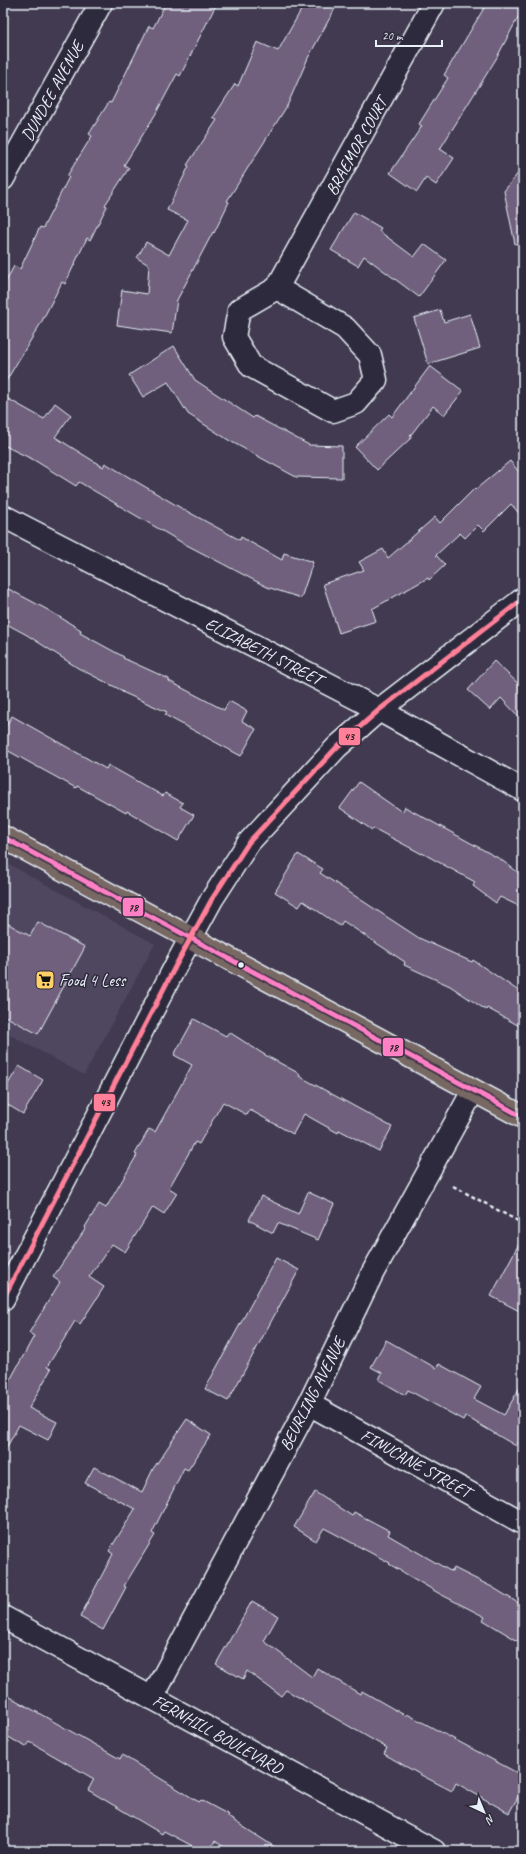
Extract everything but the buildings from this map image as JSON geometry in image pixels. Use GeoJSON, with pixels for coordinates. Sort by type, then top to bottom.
{"type":"FeatureCollection","features":[{"type":"Feature","properties":{"kind":"main road"},"geometry":{"type":"LineString","coordinates":[[3,837],[523,1118]]}},
{"type":"Feature","properties":{"kind":"street","name":"DUNDEE AVENUE"},"geometry":{"type":"LineString","coordinates":[[3,179],[101,3]]}},
{"type":"Feature","properties":{"kind":"street","name":"BRAEMOR COURT"},"geometry":{"type":"LineString","coordinates":[[278,288],[434,3]]}},
{"type":"Feature","properties":{"kind":"street"},"geometry":{"type":"LineString","coordinates":[[278,288],[345,328],[370,354],[376,380],[356,403],[333,411],[251,366],[234,337],[239,310],[278,288]]}},
{"type":"Feature","properties":{"kind":"street","name":"ELIZABETH STREET"},"geometry":{"type":"LineString","coordinates":[[3,516],[379,710],[523,790]]}},
{"type":"Feature","properties":{"kind":"street"},"geometry":{"type":"LineString","coordinates":[[3,1299],[191,938],[212,899],[249,842],[338,747],[379,710],[523,599]]}},
{"type":"Feature","properties":{"kind":"street","name":"BEURLING AVENUE"},"geometry":{"type":"LineString","coordinates":[[152,1698],[309,1404],[373,1272],[473,1091]]}},
{"type":"Feature","properties":{"kind":"street","name":"FINUCANE STREET"},"geometry":{"type":"LineString","coordinates":[[309,1404],[523,1523]]}},
{"type":"Feature","properties":{"kind":"street","name":"FERNHILL BOULEVARD"},"geometry":{"type":"LineString","coordinates":[[3,1616],[434,1851]]}},
{"type":"Feature","properties":{"kind":"path"},"geometry":{"type":"LineString","coordinates":[[453,1186],[518,1220]]}},
{"type":"Feature","properties":{"kind":"shaded area"},"geometry":{"type":"Polygon","coordinates":[[[3,861],[155,944],[84,1075],[3,1031],[3,861]]]}},
{"type":"Feature","properties":{"kind":"transit line","name":"43"},"geometry":{"type":"LineString","coordinates":[[3,1299],[176,965],[212,899],[249,842],[337,747],[379,710],[523,599]]}},
{"type":"Feature","properties":{"kind":"transit line","name":"78"},"geometry":{"type":"LineString","coordinates":[[3,837],[523,1117]]}},
{"type":"Feature","properties":{"kind":"place","name":"Food 4 Less"},"geometry":{"type":"Point","coordinates":[45,980]}}]}
